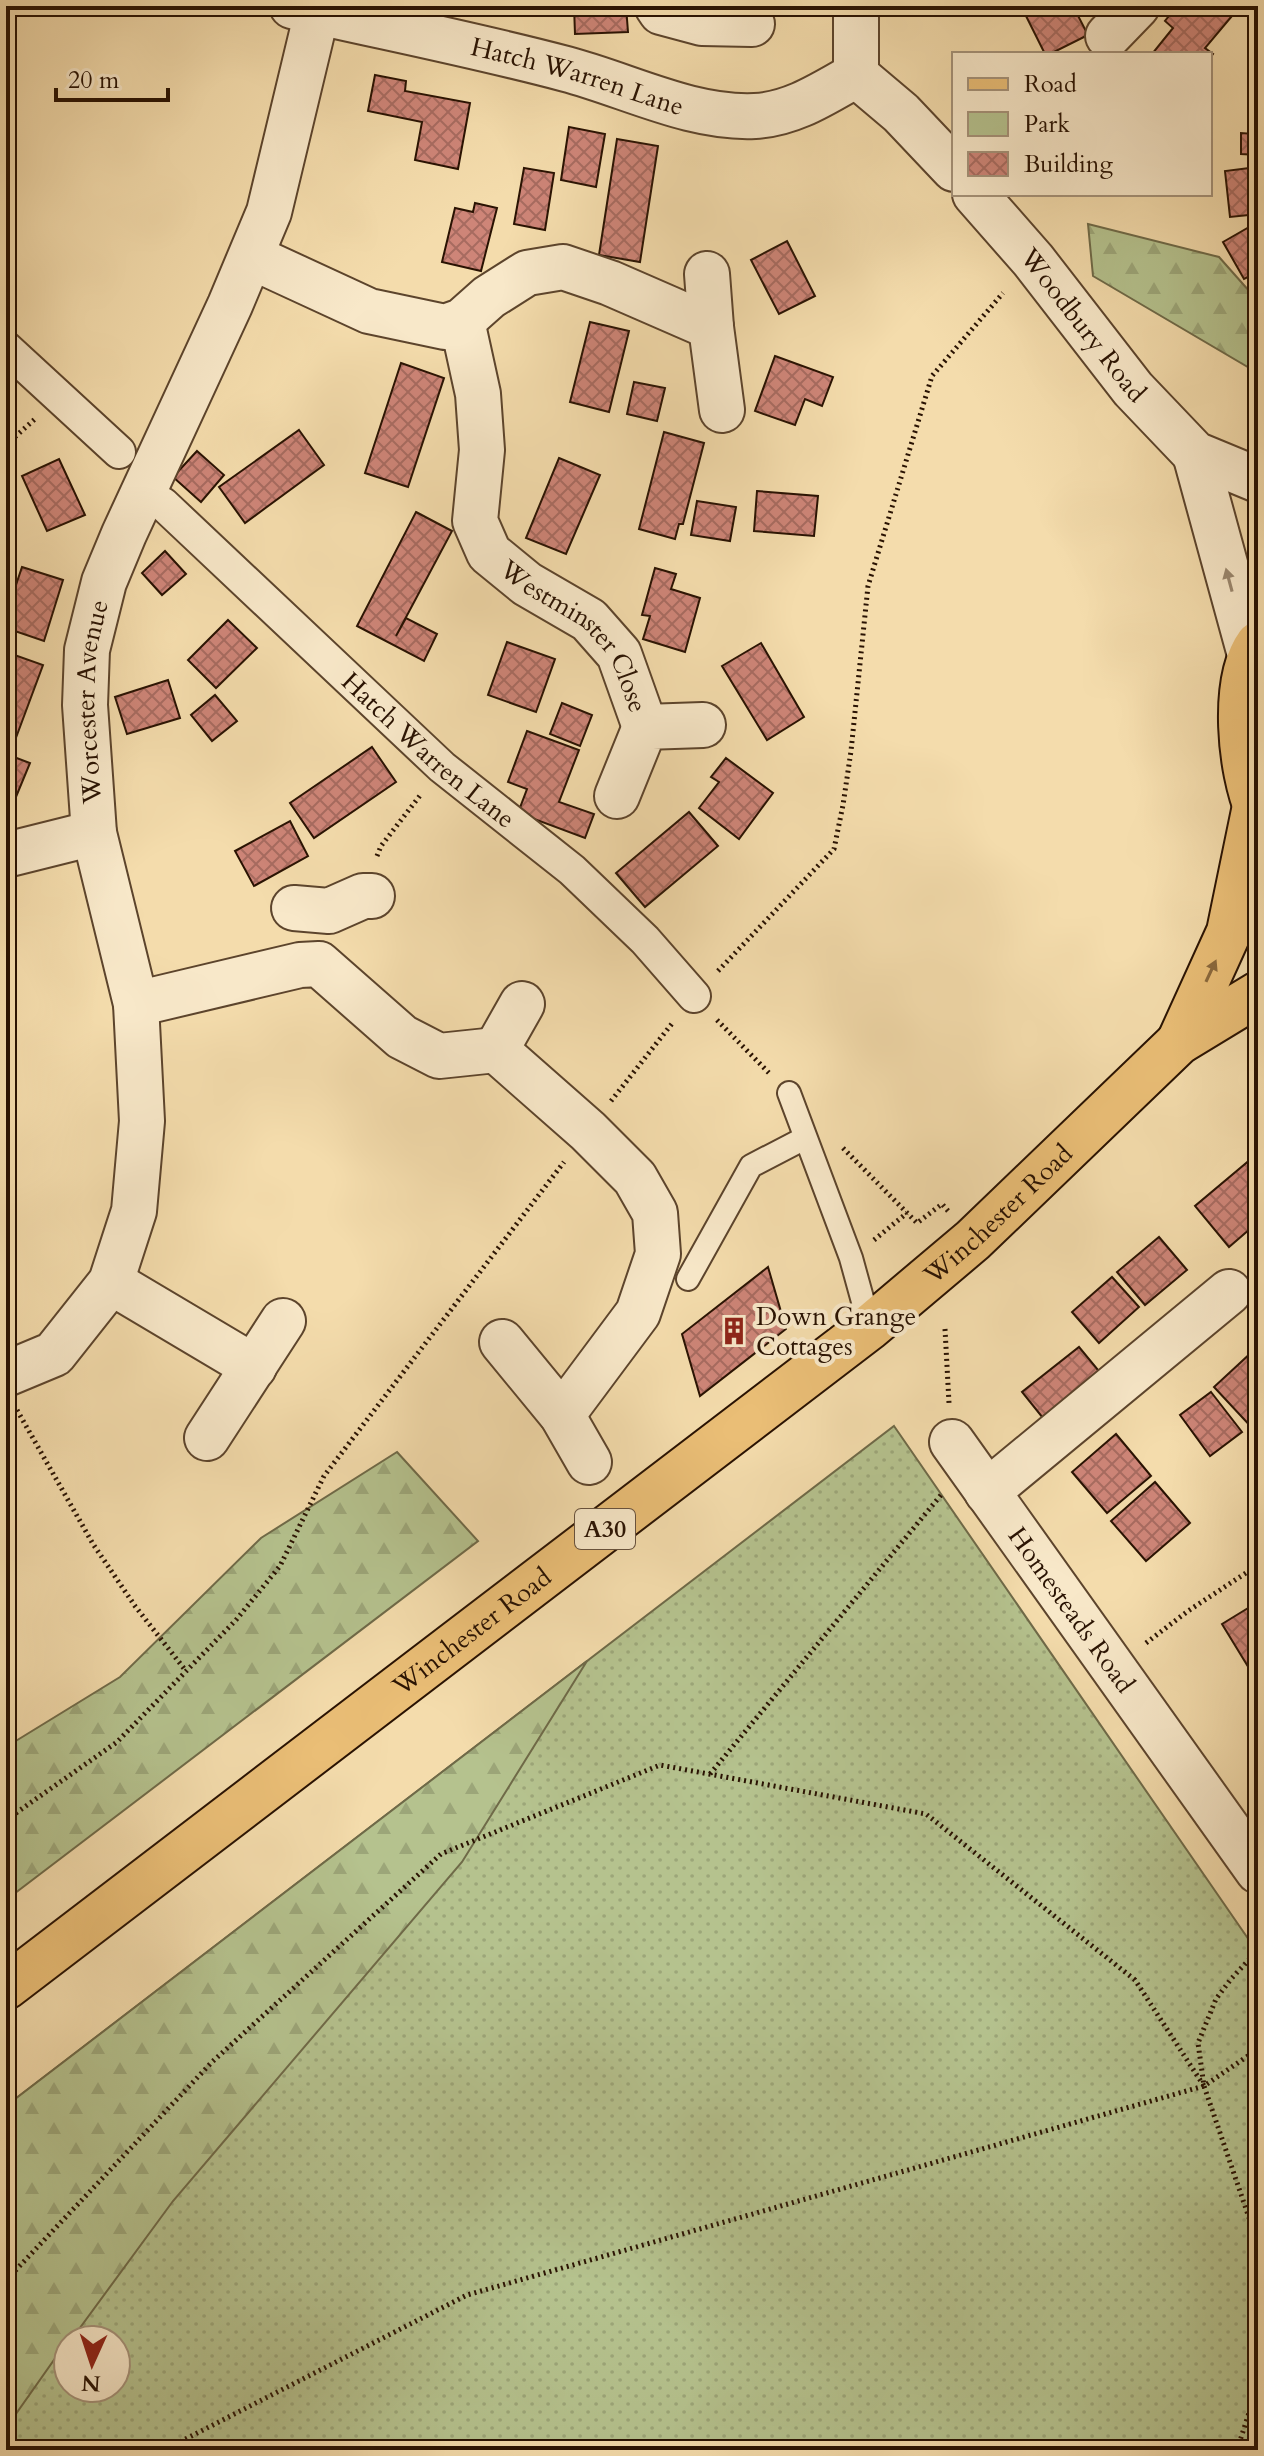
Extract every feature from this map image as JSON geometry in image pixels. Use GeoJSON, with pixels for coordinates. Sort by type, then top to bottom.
{"type":"FeatureCollection","features":[{"type":"Feature","properties":{"kind":"main road","name":"A30"},"geometry":{"type":"LineString","coordinates":[[1254,650],[1240,707],[1244,761],[1257,809]]}},
{"type":"Feature","properties":{"kind":"main road","name":"Winchester Road"},"geometry":{"type":"LineString","coordinates":[[1179,1042],[1229,932],[1257,809]]}},
{"type":"Feature","properties":{"kind":"main road","name":"Winchester Road"},"geometry":{"type":"LineString","coordinates":[[6,1987],[870,1327],[973,1240],[1179,1042],[1258,994]]}},
{"type":"Feature","properties":{"kind":"street"},"geometry":{"type":"LineString","coordinates":[[657,6],[661,12],[702,23],[752,24]]}},
{"type":"Feature","properties":{"kind":"street"},"geometry":{"type":"LineString","coordinates":[[856,6],[856,75],[901,113],[952,167]]}},
{"type":"Feature","properties":{"kind":"street","name":"Hatch Warren Lane"},"geometry":{"type":"LineString","coordinates":[[305,9],[567,69],[680,105],[736,115],[773,114],[795,108],[856,75]]}},
{"type":"Feature","properties":{"kind":"street","name":"Worcester Avenue"},"geometry":{"type":"LineString","coordinates":[[9,1388],[54,1354],[111,1282],[134,1211],[140,1136],[136,1004],[94,833],[85,705],[87,650],[104,582],[252,257],[269,212],[305,9]]}},
{"type":"Feature","properties":{"kind":"street","name":"Woodbury Road"},"geometry":{"type":"LineString","coordinates":[[977,196],[1033,260],[1133,389],[1195,454],[1258,480]]}},
{"type":"Feature","properties":{"kind":"street"},"geometry":{"type":"LineString","coordinates":[[252,257],[369,311],[445,327],[462,321],[489,297],[527,273],[563,267],[610,283],[711,327]]}},
{"type":"Feature","properties":{"kind":"street"},"geometry":{"type":"LineString","coordinates":[[707,274],[722,410]]}},
{"type":"Feature","properties":{"kind":"street","name":"Westminster Close"},"geometry":{"type":"LineString","coordinates":[[462,321],[478,394],[482,450],[475,521],[489,553],[527,584],[589,620],[619,654],[645,727],[617,796]]}},
{"type":"Feature","properties":{"kind":"street"},"geometry":{"type":"LineString","coordinates":[[6,348],[119,452]]}},
{"type":"Feature","properties":{"kind":"street","name":"Woodbury Road"},"geometry":{"type":"LineString","coordinates":[[1195,454],[1254,650]]}},
{"type":"Feature","properties":{"kind":"street","name":"Hatch Warren Lane"},"geometry":{"type":"LineString","coordinates":[[163,504],[442,767],[572,870],[645,940],[694,996]]}},
{"type":"Feature","properties":{"kind":"street","name":"Westminster Close"},"geometry":{"type":"LineString","coordinates":[[645,727],[703,725]]}},
{"type":"Feature","properties":{"kind":"street"},"geometry":{"type":"LineString","coordinates":[[6,855],[94,833]]}},
{"type":"Feature","properties":{"kind":"street"},"geometry":{"type":"LineString","coordinates":[[319,964],[339,903]]}},
{"type":"Feature","properties":{"kind":"street"},"geometry":{"type":"LineString","coordinates":[[136,1004],[300,965],[319,964],[402,1037],[439,1056],[496,1050],[589,1129],[635,1178],[655,1213],[658,1254],[638,1313],[562,1415]]}},
{"type":"Feature","properties":{"kind":"street"},"geometry":{"type":"LineString","coordinates":[[496,1050],[522,1004]]}},
{"type":"Feature","properties":{"kind":"street"},"geometry":{"type":"LineString","coordinates":[[111,1282],[254,1367]]}},
{"type":"Feature","properties":{"kind":"street"},"geometry":{"type":"LineString","coordinates":[[969,1466],[1229,1292]]}},
{"type":"Feature","properties":{"kind":"street"},"geometry":{"type":"LineString","coordinates":[[207,1438],[283,1321]]}},
{"type":"Feature","properties":{"kind":"street"},"geometry":{"type":"LineString","coordinates":[[502,1342],[562,1415],[589,1462]]}},
{"type":"Feature","properties":{"kind":"street","name":"Homesteads Road"},"geometry":{"type":"LineString","coordinates":[[969,1466],[1258,1871]]}},
{"type":"Feature","properties":{"kind":"lane"},"geometry":{"type":"LineString","coordinates":[[789,1093],[851,1258],[870,1327]]}},
{"type":"Feature","properties":{"kind":"lane"},"geometry":{"type":"LineString","coordinates":[[688,1279],[751,1166],[805,1138]]}},
{"type":"Feature","properties":{"kind":"path"},"geometry":{"type":"LineString","coordinates":[[6,1820],[117,1742],[236,1620],[280,1566],[324,1476],[589,1129],[694,996],[834,849],[851,751],[868,586],[932,376],[1003,293]]}},
{"type":"Feature","properties":{"kind":"path"},"geometry":{"type":"LineString","coordinates":[[339,903],[442,767]]}},
{"type":"Feature","properties":{"kind":"path","name":"Winchester Road"},"geometry":{"type":"LineString","coordinates":[[917,1223],[942,1204]]}},
{"type":"Feature","properties":{"kind":"path"},"geometry":{"type":"LineString","coordinates":[[851,1258],[907,1213]]}},
{"type":"Feature","properties":{"kind":"path"},"geometry":{"type":"LineString","coordinates":[[710,1774],[969,1466],[945,1329]]}},
{"type":"Feature","properties":{"kind":"path"},"geometry":{"type":"LineString","coordinates":[[9,1388],[93,1544],[135,1606],[186,1671]]}},
{"type":"Feature","properties":{"kind":"path"},"geometry":{"type":"LineString","coordinates":[[1113,1668],[1188,1611],[1258,1565]]}},
{"type":"Feature","properties":{"kind":"path"},"geometry":{"type":"LineString","coordinates":[[6,2286],[13,2273],[212,2062],[441,1854],[660,1765],[926,1814],[1135,1980],[1204,2086]]}},
{"type":"Feature","properties":{"kind":"path"},"geometry":{"type":"LineString","coordinates":[[1258,1950],[1216,1999],[1198,2043],[1204,2086],[1258,2244]]}},
{"type":"Feature","properties":{"kind":"path"},"geometry":{"type":"LineString","coordinates":[[164,2450],[467,2295],[1204,2086],[1258,2049]]}},
{"type":"Feature","properties":{"kind":"path"},"geometry":{"type":"LineString","coordinates":[[1237,2450],[1258,2385]]}},
{"type":"Feature","properties":{"kind":"green space"},"geometry":{"type":"Polygon","coordinates":[[[1088,224],[1219,257],[1258,301],[1258,373],[1093,276],[1088,224]]]}},
{"type":"Feature","properties":{"kind":"green space"},"geometry":{"type":"Polygon","coordinates":[[[894,1426],[1258,1953],[1258,2450],[6,2450],[6,2106],[894,1426]]]}},
{"type":"Feature","properties":{"kind":"green space"},"geometry":{"type":"Polygon","coordinates":[[[397,1452],[478,1541],[6,1900],[6,1747],[120,1677],[261,1538],[397,1452]]]}},
{"type":"Feature","properties":{"kind":"green space"},"geometry":{"type":"Polygon","coordinates":[[[587,1661],[462,1862],[173,2201],[83,2324],[52,2324],[52,2363],[6,2428],[6,2106],[587,1661]]]}},
{"type":"Feature","properties":{"kind":"building"},"geometry":{"type":"Polygon","coordinates":[[[574,6],[626,6],[628,32],[575,34],[574,6]]]}},
{"type":"Feature","properties":{"kind":"building"},"geometry":{"type":"Polygon","coordinates":[[[1021,6],[1073,6],[1088,35],[1054,52],[1044,52],[1021,6]]]}},
{"type":"Feature","properties":{"kind":"building"},"geometry":{"type":"Polygon","coordinates":[[[1177,6],[1233,6],[1237,10],[1205,48],[1210,52],[1154,52],[1173,28],[1165,21],[1177,6]]]}},
{"type":"Feature","properties":{"kind":"building"},"geometry":{"type":"Polygon","coordinates":[[[375,75],[406,81],[405,91],[470,103],[458,169],[415,160],[422,122],[368,111],[375,75]]]}},
{"type":"Feature","properties":{"kind":"building"},"geometry":{"type":"Polygon","coordinates":[[[1254,106],[1258,106],[1258,155],[1241,154],[1241,133],[1254,134],[1254,106]]]}},
{"type":"Feature","properties":{"kind":"building"},"geometry":{"type":"Polygon","coordinates":[[[569,127],[605,134],[596,187],[561,180],[569,127]]]}},
{"type":"Feature","properties":{"kind":"building"},"geometry":{"type":"Polygon","coordinates":[[[617,139],[658,146],[640,262],[599,255],[617,139]]]}},
{"type":"Feature","properties":{"kind":"building"},"geometry":{"type":"Polygon","coordinates":[[[1258,167],[1258,214],[1230,217],[1225,171],[1258,167]]]}},
{"type":"Feature","properties":{"kind":"building"},"geometry":{"type":"Polygon","coordinates":[[[524,168],[554,173],[545,230],[514,224],[524,168]]]}},
{"type":"Feature","properties":{"kind":"building"},"geometry":{"type":"Polygon","coordinates":[[[475,203],[497,208],[481,271],[442,262],[455,208],[473,212],[475,203]]]}},
{"type":"Feature","properties":{"kind":"building"},"geometry":{"type":"Polygon","coordinates":[[[1258,222],[1258,272],[1244,279],[1223,242],[1258,222]]]}},
{"type":"Feature","properties":{"kind":"building"},"geometry":{"type":"Polygon","coordinates":[[[787,241],[815,296],[779,314],[751,260],[787,241]]]}},
{"type":"Feature","properties":{"kind":"building"},"geometry":{"type":"Polygon","coordinates":[[[590,322],[629,331],[609,412],[570,402],[590,322]]]}},
{"type":"Feature","properties":{"kind":"building"},"geometry":{"type":"Polygon","coordinates":[[[775,356],[833,377],[822,406],[805,399],[795,425],[755,411],[775,356]]]}},
{"type":"Feature","properties":{"kind":"building"},"geometry":{"type":"Polygon","coordinates":[[[401,363],[444,378],[408,487],[365,473],[401,363]]]}},
{"type":"Feature","properties":{"kind":"building"},"geometry":{"type":"Polygon","coordinates":[[[634,382],[665,388],[657,421],[627,414],[634,382]]]}},
{"type":"Feature","properties":{"kind":"building"},"geometry":{"type":"Polygon","coordinates":[[[299,430],[324,465],[245,523],[219,487],[299,430]]]}},
{"type":"Feature","properties":{"kind":"building"},"geometry":{"type":"Polygon","coordinates":[[[664,432],[704,443],[683,524],[679,524],[675,539],[639,529],[664,432]]]}},
{"type":"Feature","properties":{"kind":"building"},"geometry":{"type":"Polygon","coordinates":[[[197,451],[224,475],[201,502],[173,477],[197,451]]]}},
{"type":"Feature","properties":{"kind":"building"},"geometry":{"type":"Polygon","coordinates":[[[559,458],[600,475],[566,554],[526,538],[559,458]]]}},
{"type":"Feature","properties":{"kind":"building"},"geometry":{"type":"Polygon","coordinates":[[[59,459],[85,515],[47,531],[22,476],[59,459]]]}},
{"type":"Feature","properties":{"kind":"building"},"geometry":{"type":"Polygon","coordinates":[[[757,491],[818,496],[814,536],[754,531],[757,491]]]}},
{"type":"Feature","properties":{"kind":"building"},"geometry":{"type":"Polygon","coordinates":[[[697,501],[736,507],[730,541],[691,535],[697,501]]]}},
{"type":"Feature","properties":{"kind":"building"},"geometry":{"type":"Polygon","coordinates":[[[416,512],[452,531],[396,636],[406,618],[437,634],[424,661],[357,626],[416,512]]]}},
{"type":"Feature","properties":{"kind":"building"},"geometry":{"type":"Polygon","coordinates":[[[165,551],[186,574],[162,595],[142,573],[165,551]]]}},
{"type":"Feature","properties":{"kind":"building"},"geometry":{"type":"Polygon","coordinates":[[[22,567],[63,580],[44,641],[6,628],[6,615],[22,567]]]}},
{"type":"Feature","properties":{"kind":"building"},"geometry":{"type":"Polygon","coordinates":[[[655,568],[676,574],[671,589],[700,598],[685,652],[643,639],[650,616],[642,615],[655,568]]]}},
{"type":"Feature","properties":{"kind":"building"},"geometry":{"type":"Polygon","coordinates":[[[228,620],[257,648],[216,688],[188,660],[228,620]]]}},
{"type":"Feature","properties":{"kind":"building"},"geometry":{"type":"Polygon","coordinates":[[[507,642],[555,659],[536,712],[488,695],[507,642]]]}},
{"type":"Feature","properties":{"kind":"building"},"geometry":{"type":"Polygon","coordinates":[[[761,643],[804,717],[767,740],[722,666],[761,643]]]}},
{"type":"Feature","properties":{"kind":"building"},"geometry":{"type":"Polygon","coordinates":[[[6,652],[43,665],[14,743],[6,740],[6,652]]]}},
{"type":"Feature","properties":{"kind":"building"},"geometry":{"type":"Polygon","coordinates":[[[168,680],[180,718],[127,734],[115,697],[168,680]]]}},
{"type":"Feature","properties":{"kind":"building"},"geometry":{"type":"Polygon","coordinates":[[[215,695],[237,721],[212,741],[191,715],[215,695]]]}},
{"type":"Feature","properties":{"kind":"building"},"geometry":{"type":"Polygon","coordinates":[[[562,703],[592,715],[580,746],[550,734],[562,703]]]}},
{"type":"Feature","properties":{"kind":"building"},"geometry":{"type":"Polygon","coordinates":[[[527,731],[579,750],[559,802],[594,814],[585,838],[518,813],[527,789],[508,782],[527,731]]]}},
{"type":"Feature","properties":{"kind":"building"},"geometry":{"type":"Polygon","coordinates":[[[372,747],[396,782],[314,838],[290,803],[372,747]]]}},
{"type":"Feature","properties":{"kind":"building"},"geometry":{"type":"Polygon","coordinates":[[[6,754],[30,763],[6,821],[6,754]]]}},
{"type":"Feature","properties":{"kind":"building"},"geometry":{"type":"Polygon","coordinates":[[[726,758],[773,793],[739,839],[699,808],[719,782],[711,777],[726,758]]]}},
{"type":"Feature","properties":{"kind":"building"},"geometry":{"type":"Polygon","coordinates":[[[689,812],[718,846],[645,907],[616,873],[689,812]]]}},
{"type":"Feature","properties":{"kind":"building"},"geometry":{"type":"Polygon","coordinates":[[[290,821],[308,856],[254,886],[235,851],[290,821]]]}},
{"type":"Feature","properties":{"kind":"building"},"geometry":{"type":"Polygon","coordinates":[[[1251,1159],[1258,1167],[1258,1222],[1229,1247],[1195,1206],[1251,1159]]]}},
{"type":"Feature","properties":{"kind":"building"},"geometry":{"type":"Polygon","coordinates":[[[1159,1237],[1187,1270],[1145,1305],[1117,1272],[1159,1237]]]}},
{"type":"Feature","properties":{"kind":"building","name":"Down Grange Cottages"},"geometry":{"type":"Polygon","coordinates":[[[768,1267],[786,1329],[700,1396],[682,1334],[768,1267]]]}},
{"type":"Feature","properties":{"kind":"building"},"geometry":{"type":"Polygon","coordinates":[[[1112,1277],[1139,1307],[1099,1343],[1072,1312],[1112,1277]]]}},
{"type":"Feature","properties":{"kind":"building"},"geometry":{"type":"Polygon","coordinates":[[[1079,1347],[1108,1382],[1051,1428],[1022,1392],[1079,1347]]]}},
{"type":"Feature","properties":{"kind":"building"},"geometry":{"type":"Polygon","coordinates":[[[1253,1351],[1258,1356],[1258,1428],[1255,1431],[1214,1387],[1253,1351]]]}},
{"type":"Feature","properties":{"kind":"building"},"geometry":{"type":"Polygon","coordinates":[[[1211,1392],[1242,1432],[1210,1456],[1180,1415],[1211,1392]]]}},
{"type":"Feature","properties":{"kind":"building"},"geometry":{"type":"Polygon","coordinates":[[[1116,1434],[1151,1476],[1107,1513],[1072,1472],[1116,1434]]]}},
{"type":"Feature","properties":{"kind":"building"},"geometry":{"type":"Polygon","coordinates":[[[1155,1482],[1190,1523],[1146,1561],[1111,1521],[1155,1482]]]}},
{"type":"Feature","properties":{"kind":"building"},"geometry":{"type":"Polygon","coordinates":[[[1258,1602],[1258,1683],[1222,1624],[1258,1602]]]}},
{"type":"Feature","properties":{"kind":"place","name":"Down Grange Cottages"},"geometry":{"type":"Point","coordinates":[734,1331]}}]}
